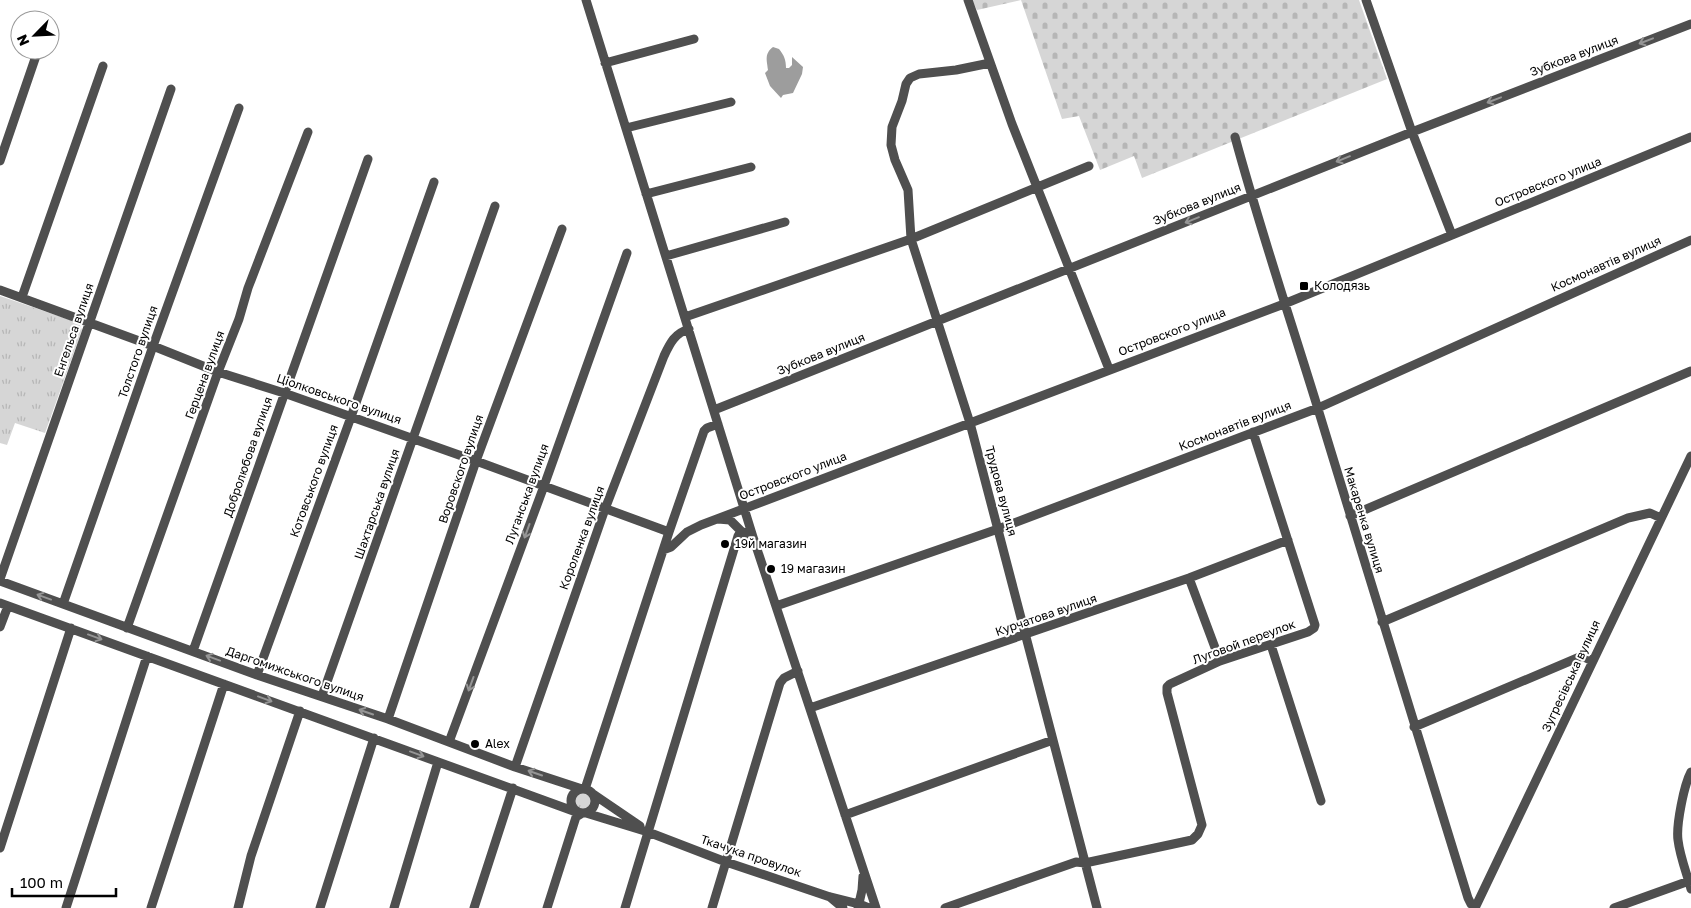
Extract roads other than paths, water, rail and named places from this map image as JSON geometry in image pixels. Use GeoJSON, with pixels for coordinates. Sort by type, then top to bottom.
{"type":"FeatureCollection","features":[{"type":"Feature","properties":{"kind":"street"},"geometry":{"type":"LineString","coordinates":[[587,0],[753,537],[876,908]]}},
{"type":"Feature","properties":{"kind":"street"},"geometry":{"type":"LineString","coordinates":[[968,0],[1037,188],[1109,370]]}},
{"type":"Feature","properties":{"kind":"street"},"geometry":{"type":"LineString","coordinates":[[1366,0],[1412,132],[1452,235]]}},
{"type":"Feature","properties":{"kind":"street","name":"Зубкова вулиця"},"geometry":{"type":"LineString","coordinates":[[714,410],[1412,132],[1691,24]]}},
{"type":"Feature","properties":{"kind":"street"},"geometry":{"type":"LineString","coordinates":[[605,63],[694,39]]}},
{"type":"Feature","properties":{"kind":"street"},"geometry":{"type":"LineString","coordinates":[[0,161],[35,60]]}},
{"type":"Feature","properties":{"kind":"street","name":"Трудова вулиця"},"geometry":{"type":"LineString","coordinates":[[990,63],[956,70],[918,74],[910,78],[906,84],[892,127],[891,145],[895,160],[908,190],[912,239],[970,423],[1097,908]]}},
{"type":"Feature","properties":{"kind":"street"},"geometry":{"type":"LineString","coordinates":[[22,297],[103,66]]}},
{"type":"Feature","properties":{"kind":"street","name":"Енгельса вулиця"},"geometry":{"type":"LineString","coordinates":[[0,580],[171,89]]}},
{"type":"Feature","properties":{"kind":"street"},"geometry":{"type":"LineString","coordinates":[[626,128],[731,102]]}},
{"type":"Feature","properties":{"kind":"street","name":"Толстого вулиця"},"geometry":{"type":"LineString","coordinates":[[63,604],[239,108]]}},
{"type":"Feature","properties":{"kind":"street","name":"Герцена вулиця"},"geometry":{"type":"LineString","coordinates":[[127,628],[218,372],[239,319],[248,288],[308,132]]}},
{"type":"Feature","properties":{"kind":"street","name":"Макаренка вулиця"},"geometry":{"type":"LineString","coordinates":[[1235,137],[1251,196],[1318,408],[1414,727],[1468,898],[1475,907]]}},
{"type":"Feature","properties":{"kind":"street","name":"Островского улица"},"geometry":{"type":"LineString","coordinates":[[663,550],[671,547],[687,532],[716,518],[1284,304],[1691,137]]}},
{"type":"Feature","properties":{"kind":"street","name":"Добролюбова вулиця"},"geometry":{"type":"LineString","coordinates":[[192,651],[368,159]]}},
{"type":"Feature","properties":{"kind":"street"},"geometry":{"type":"LineString","coordinates":[[685,317],[912,239],[1089,166]]}},
{"type":"Feature","properties":{"kind":"street"},"geometry":{"type":"LineString","coordinates":[[646,194],[751,167]]}},
{"type":"Feature","properties":{"kind":"street","name":"Котовського вулиця"},"geometry":{"type":"LineString","coordinates":[[256,675],[351,417],[434,182]]}},
{"type":"Feature","properties":{"kind":"street","name":"Шахтарська вулиця"},"geometry":{"type":"LineString","coordinates":[[322,696],[496,206]]}},
{"type":"Feature","properties":{"kind":"street"},"geometry":{"type":"LineString","coordinates":[[666,256],[785,222]]}},
{"type":"Feature","properties":{"kind":"street","name":"Воровского вулиця"},"geometry":{"type":"LineString","coordinates":[[388,719],[476,461],[562,229]]}},
{"type":"Feature","properties":{"kind":"street","name":"Космонавтів вулиця"},"geometry":{"type":"LineString","coordinates":[[776,606],[998,529],[1318,408],[1691,240]]}},
{"type":"Feature","properties":{"kind":"street","name":"Луганська вулиця"},"geometry":{"type":"LineString","coordinates":[[449,742],[544,486],[627,254]]}},
{"type":"Feature","properties":{"kind":"street","name":"Ціолковського вулиця"},"geometry":{"type":"LineString","coordinates":[[0,290],[90,322],[218,372],[284,392],[669,532]]}},
{"type":"Feature","properties":{"kind":"street","name":"Короленка вулиця"},"geometry":{"type":"LineString","coordinates":[[515,767],[605,509],[664,356],[673,339],[681,332],[689,329]]}},
{"type":"Feature","properties":{"kind":"street"},"geometry":{"type":"LineString","coordinates":[[1350,516],[1691,371]]}},
{"type":"Feature","properties":{"kind":"street"},"geometry":{"type":"LineString","coordinates":[[586,791],[663,550],[704,431],[718,424]]}},
{"type":"Feature","properties":{"kind":"street","name":"Луговой переулок"},"geometry":{"type":"LineString","coordinates":[[1085,863],[1192,840],[1198,834],[1202,825],[1166,693],[1170,684],[1220,661],[1308,632],[1314,628],[1315,624],[1253,432]]}},
{"type":"Feature","properties":{"kind":"street","name":"Зугресівська вулиця"},"geometry":{"type":"LineString","coordinates":[[1475,907],[1691,456]]}},
{"type":"Feature","properties":{"kind":"street"},"geometry":{"type":"LineString","coordinates":[[753,537],[755,511],[760,505],[771,498]]}},
{"type":"Feature","properties":{"kind":"street"},"geometry":{"type":"LineString","coordinates":[[1382,622],[1628,518],[1650,512],[1662,518]]}},
{"type":"Feature","properties":{"kind":"street"},"geometry":{"type":"LineString","coordinates":[[716,518],[730,520],[741,531],[753,537]]}},
{"type":"Feature","properties":{"kind":"street"},"geometry":{"type":"LineString","coordinates":[[625,908],[741,531]]}},
{"type":"Feature","properties":{"kind":"street","name":"Курчатова вулиця"},"geometry":{"type":"LineString","coordinates":[[810,708],[1189,578],[1288,540]]}},
{"type":"Feature","properties":{"kind":"street"},"geometry":{"type":"LineString","coordinates":[[1189,578],[1220,661]]}},
{"type":"Feature","properties":{"kind":"street","name":"Даргомижського вулиця"},"geometry":{"type":"LineString","coordinates":[[0,580],[256,675],[388,719],[515,767],[586,791],[648,832]]}},
{"type":"Feature","properties":{"kind":"street"},"geometry":{"type":"LineString","coordinates":[[0,627],[4,604],[581,813],[648,832]]}},
{"type":"Feature","properties":{"kind":"street"},"geometry":{"type":"LineString","coordinates":[[0,848],[71,628]]}},
{"type":"Feature","properties":{"kind":"street"},"geometry":{"type":"LineString","coordinates":[[1270,645],[1321,801]]}},
{"type":"Feature","properties":{"kind":"street"},"geometry":{"type":"LineString","coordinates":[[66,908],[148,656]]}},
{"type":"Feature","properties":{"kind":"street"},"geometry":{"type":"LineString","coordinates":[[1414,727],[1582,656],[1592,661]]}},
{"type":"Feature","properties":{"kind":"street"},"geometry":{"type":"LineString","coordinates":[[712,908],[780,683],[784,678],[798,671]]}},
{"type":"Feature","properties":{"kind":"street"},"geometry":{"type":"LineString","coordinates":[[151,908],[224,684]]}},
{"type":"Feature","properties":{"kind":"street"},"geometry":{"type":"LineString","coordinates":[[238,908],[252,856],[300,712]]}},
{"type":"Feature","properties":{"kind":"street"},"geometry":{"type":"LineString","coordinates":[[320,908],[374,738]]}},
{"type":"Feature","properties":{"kind":"street"},"geometry":{"type":"LineString","coordinates":[[845,815],[1053,740]]}},
{"type":"Feature","properties":{"kind":"street"},"geometry":{"type":"LineString","coordinates":[[394,908],[438,762]]}},
{"type":"Feature","properties":{"kind":"street"},"geometry":{"type":"LineString","coordinates":[[1614,908],[1690,885],[1678,839],[1681,806],[1691,772]]}},
{"type":"Feature","properties":{"kind":"street"},"geometry":{"type":"LineString","coordinates":[[474,908],[513,788]]}},
{"type":"Feature","properties":{"kind":"street"},"geometry":{"type":"LineString","coordinates":[[547,908],[576,817],[593,808],[594,805],[594,797],[586,791],[575,792],[571,798],[571,806],[581,813]]}},
{"type":"Feature","properties":{"kind":"street","name":"Ткачука провулок"},"geometry":{"type":"LineString","coordinates":[[648,832],[726,862],[830,897],[843,908]]}},
{"type":"Feature","properties":{"kind":"street"},"geometry":{"type":"LineString","coordinates":[[945,908],[1076,862],[1085,863]]}},
{"type":"Feature","properties":{"kind":"street"},"geometry":{"type":"LineString","coordinates":[[858,906],[862,890],[863,871]]}},
{"type":"Feature","properties":{"kind":"street"},"geometry":{"type":"LineString","coordinates":[[830,897],[869,908]]}},
{"type":"Feature","properties":{"kind":"place","name":"Колодязь"},"geometry":{"type":"Point","coordinates":[1304,286]}},
{"type":"Feature","properties":{"kind":"place","name":"19й магазин"},"geometry":{"type":"Point","coordinates":[725,544]}},
{"type":"Feature","properties":{"kind":"place","name":"19 магазин"},"geometry":{"type":"Point","coordinates":[771,569]}},
{"type":"Feature","properties":{"kind":"place","name":"Alex"},"geometry":{"type":"Point","coordinates":[475,744]}}]}
